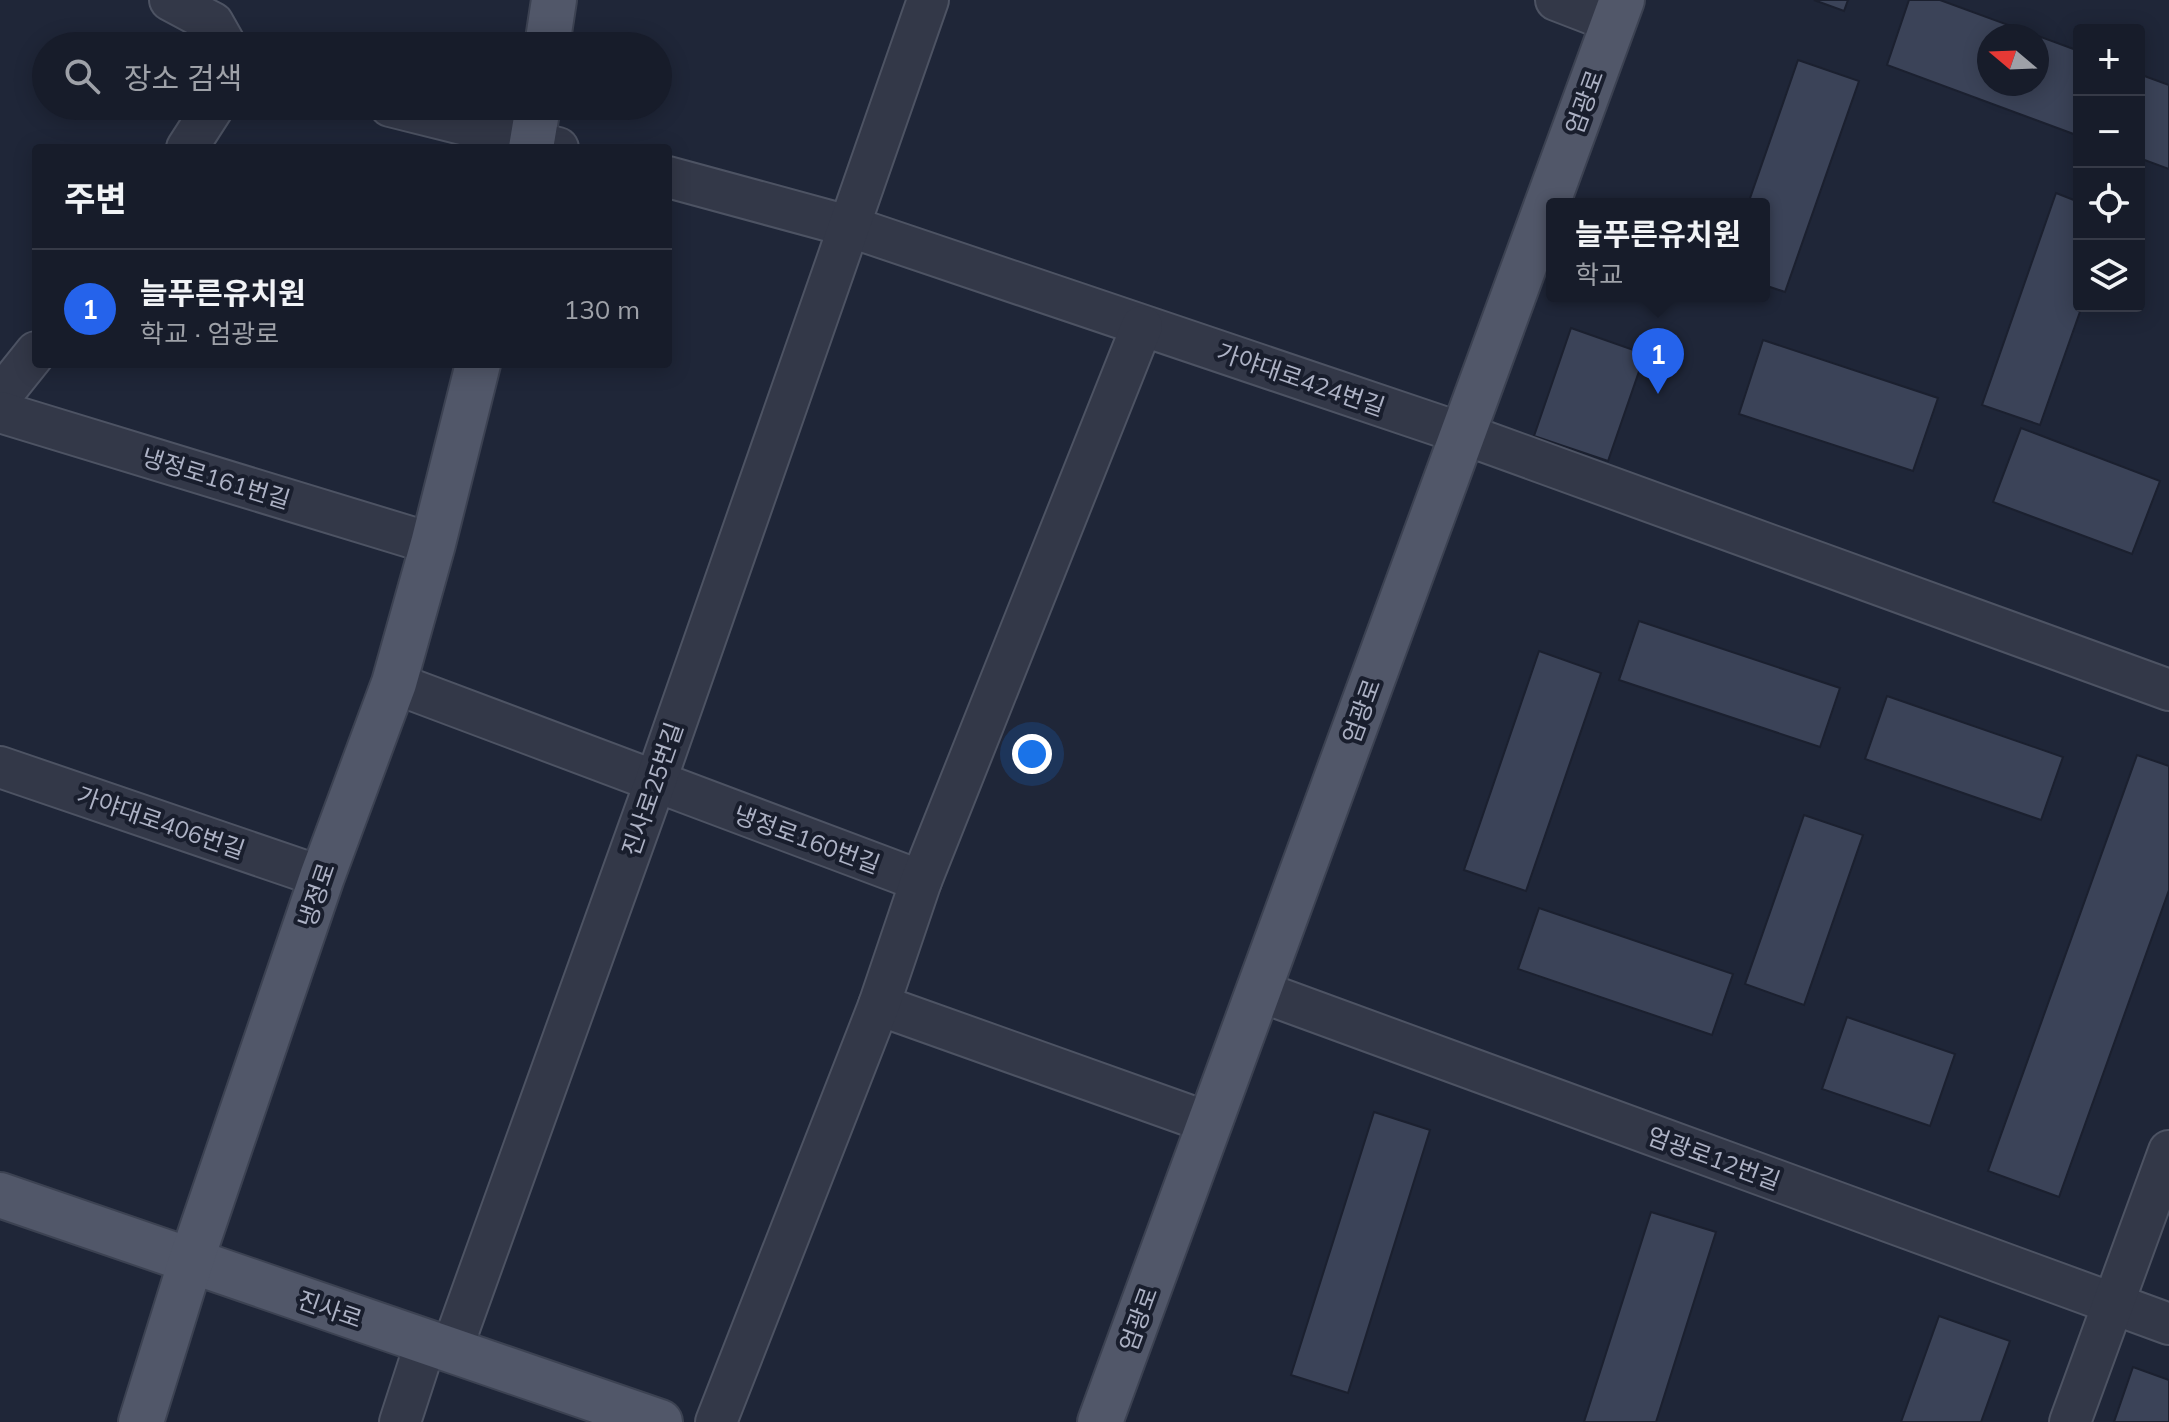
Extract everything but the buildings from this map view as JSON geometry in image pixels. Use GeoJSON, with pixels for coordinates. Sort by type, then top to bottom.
{"type":"FeatureCollection","features":[{"type":"Feature","properties":{"kind":"main road"},"geometry":{"type":"LineString","coordinates":[[549,32],[554,0]]}},
{"type":"Feature","properties":{"kind":"main road","name":"엄광로"},"geometry":{"type":"LineString","coordinates":[[1548,198],[1618,11]]}},
{"type":"Feature","properties":{"kind":"main road","name":"엄광로"},"geometry":{"type":"LineString","coordinates":[[1100,1422],[1546,205]]}},
{"type":"Feature","properties":{"kind":"main road","name":"냉정로"},"geometry":{"type":"LineString","coordinates":[[141,1422],[191,1261],[322,877],[394,683],[477,368]]}},
{"type":"Feature","properties":{"kind":"main road","name":"진사로"},"geometry":{"type":"LineString","coordinates":[[0,1195],[660,1422]]}},
{"type":"Feature","properties":{"kind":"street"},"geometry":{"type":"LineString","coordinates":[[170,0],[213,23],[218,32]]}},
{"type":"Feature","properties":{"kind":"street"},"geometry":{"type":"LineString","coordinates":[[848,226],[928,0]]}},
{"type":"Feature","properties":{"kind":"street"},"geometry":{"type":"LineString","coordinates":[[1556,0],[1618,11]]}},
{"type":"Feature","properties":{"kind":"street"},"geometry":{"type":"LineString","coordinates":[[190,144],[205,120]]}},
{"type":"Feature","properties":{"kind":"street"},"geometry":{"type":"LineString","coordinates":[[460,120],[540,136]]}},
{"type":"Feature","properties":{"kind":"street","name":"가야대로424번길"},"geometry":{"type":"LineString","coordinates":[[672,178],[848,226],[1461,433],[2169,690]]}},
{"type":"Feature","properties":{"kind":"street","name":"진사로25번길"},"geometry":{"type":"LineString","coordinates":[[400,1422],[438,1346],[655,783],[848,226]]}},
{"type":"Feature","properties":{"kind":"street"},"geometry":{"type":"LineString","coordinates":[[716,1422],[879,1005],[921,881],[1142,326]]}},
{"type":"Feature","properties":{"kind":"street"},"geometry":{"type":"LineString","coordinates":[[0,397],[32,357]]}},
{"type":"Feature","properties":{"kind":"street","name":"냉정로161번길"},"geometry":{"type":"LineString","coordinates":[[0,412],[433,544]]}},
{"type":"Feature","properties":{"kind":"street","name":"냉정로160번길"},"geometry":{"type":"LineString","coordinates":[[394,683],[921,881]]}},
{"type":"Feature","properties":{"kind":"street","name":"가야대로406번길"},"geometry":{"type":"LineString","coordinates":[[0,767],[322,877]]}},
{"type":"Feature","properties":{"kind":"street","name":"엄광로12번길"},"geometry":{"type":"LineString","coordinates":[[1259,991],[2169,1324]]}},
{"type":"Feature","properties":{"kind":"street"},"geometry":{"type":"LineString","coordinates":[[879,1005],[1210,1123]]}},
{"type":"Feature","properties":{"kind":"street"},"geometry":{"type":"LineString","coordinates":[[2070,1422],[2169,1151]]}},
{"type":"Feature","properties":{"kind":"place","name":"늘푸른유치원"},"geometry":{"type":"Point","coordinates":[1658,394]}}]}
